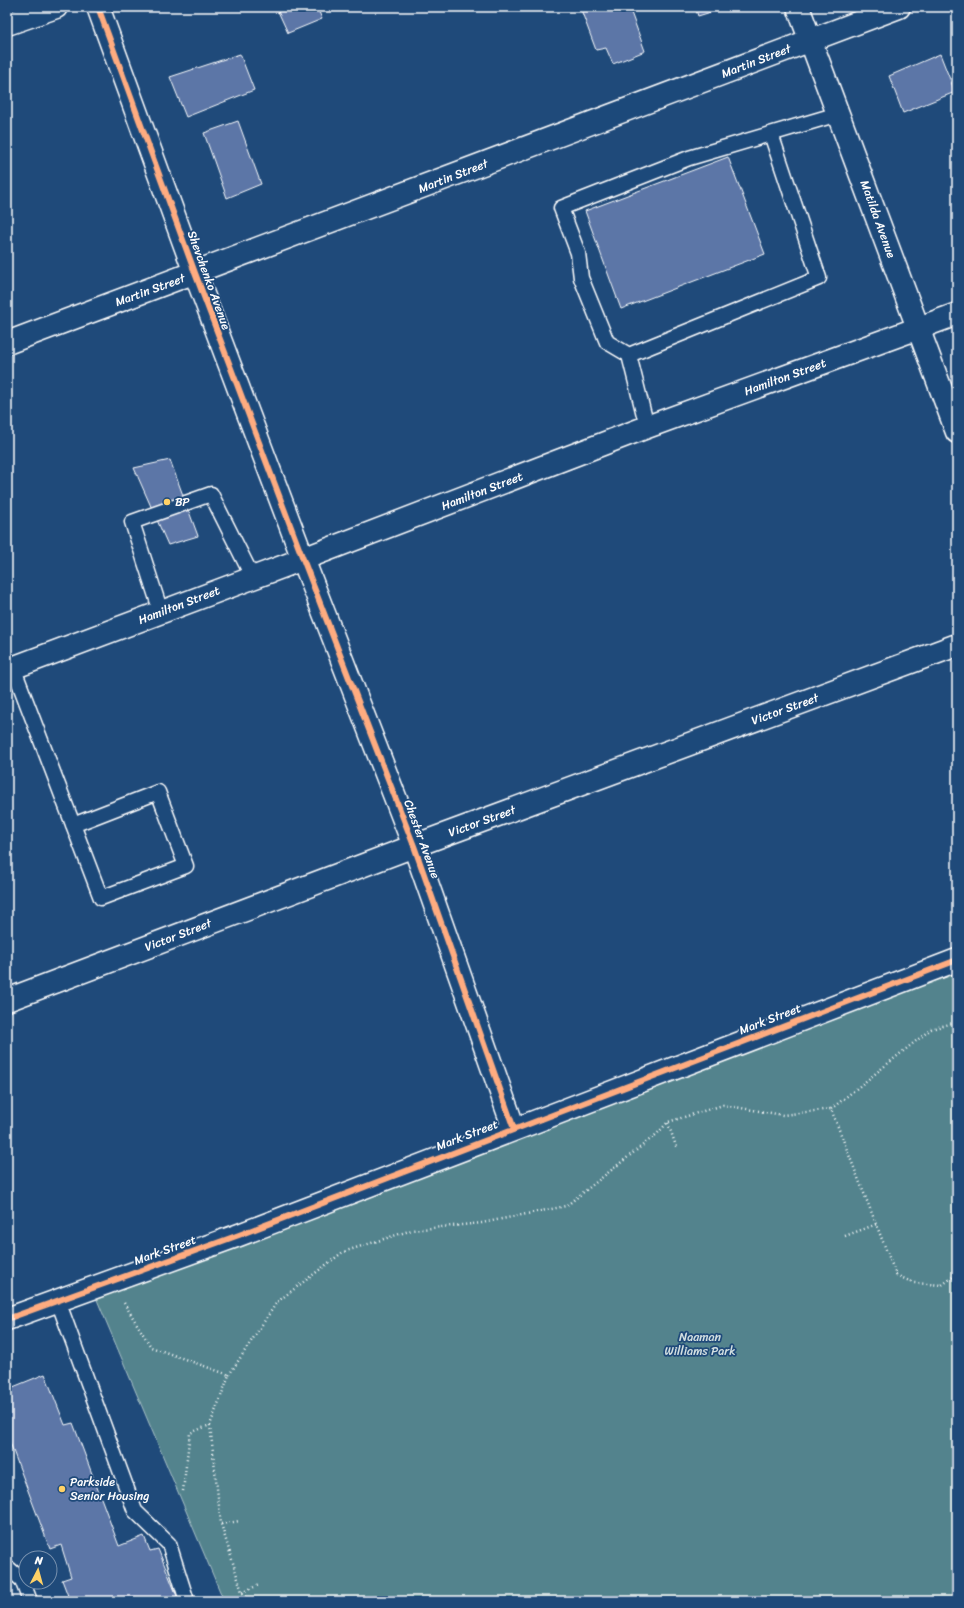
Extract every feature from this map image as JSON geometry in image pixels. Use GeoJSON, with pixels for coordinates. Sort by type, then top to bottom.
{"type":"FeatureCollection","features":[{"type":"Feature","properties":{"kind":"street"},"geometry":{"type":"LineString","coordinates":[[7,24],[56,7]]}},
{"type":"Feature","properties":{"kind":"street","name":"Shevchenko Avenue"},"geometry":{"type":"LineString","coordinates":[[98,7],[195,273],[302,559]]}},
{"type":"Feature","properties":{"kind":"street","name":"Matilda Avenue"},"geometry":{"type":"LineString","coordinates":[[798,7],[957,432]]}},
{"type":"Feature","properties":{"kind":"street","name":"Martin Street"},"geometry":{"type":"LineString","coordinates":[[7,343],[899,7]]}},
{"type":"Feature","properties":{"kind":"street","name":"Hamilton Street"},"geometry":{"type":"LineString","coordinates":[[10,668],[252,578],[647,427],[957,314]]}},
{"type":"Feature","properties":{"kind":"street","name":"Chester Avenue"},"geometry":{"type":"LineString","coordinates":[[302,559],[414,846],[514,1129]]}},
{"type":"Feature","properties":{"kind":"street","name":"Victor Street"},"geometry":{"type":"LineString","coordinates":[[7,1000],[414,846],[957,645]]}},
{"type":"Feature","properties":{"kind":"street","name":"Mark Street"},"geometry":{"type":"LineString","coordinates":[[7,1319],[240,1234],[957,960]]}},
{"type":"Feature","properties":{"kind":"lane"},"geometry":{"type":"LineString","coordinates":[[647,427],[629,355],[607,342],[581,278],[578,253],[561,208],[689,158],[838,114]]}},
{"type":"Feature","properties":{"kind":"lane"},"geometry":{"type":"LineString","coordinates":[[629,355],[819,278],[771,134]]}},
{"type":"Feature","properties":{"kind":"lane"},"geometry":{"type":"LineString","coordinates":[[161,612],[132,522],[211,494],[252,578]]}},
{"type":"Feature","properties":{"kind":"lane"},"geometry":{"type":"LineString","coordinates":[[10,668],[100,898],[186,866],[158,792],[73,826]]}},
{"type":"Feature","properties":{"kind":"lane"},"geometry":{"type":"LineString","coordinates":[[58,1301],[135,1511],[169,1544],[187,1601]]}},
{"type":"Feature","properties":{"kind":"lane"},"geometry":{"type":"LineString","coordinates":[[7,1567],[22,1580],[30,1601]]}},
{"type":"Feature","properties":{"kind":"path"},"geometry":{"type":"LineString","coordinates":[[249,1601],[242,1592],[221,1524],[210,1425],[229,1375],[277,1302],[343,1252],[412,1230],[482,1223],[566,1206],[657,1134],[668,1122],[723,1105],[783,1115],[831,1109],[931,1029],[957,1022]]}},
{"type":"Feature","properties":{"kind":"path"},"geometry":{"type":"LineString","coordinates":[[831,1109],[896,1275],[914,1283],[942,1285],[957,1274]]}},
{"type":"Feature","properties":{"kind":"path"},"geometry":{"type":"LineString","coordinates":[[668,1122],[677,1149]]}},
{"type":"Feature","properties":{"kind":"path"},"geometry":{"type":"LineString","coordinates":[[845,1236],[876,1224]]}},
{"type":"Feature","properties":{"kind":"path"},"geometry":{"type":"LineString","coordinates":[[111,1281],[151,1348],[229,1375]]}},
{"type":"Feature","properties":{"kind":"path"},"geometry":{"type":"LineString","coordinates":[[183,1491],[190,1433],[210,1425]]}},
{"type":"Feature","properties":{"kind":"path"},"geometry":{"type":"LineString","coordinates":[[221,1524],[240,1521]]}},
{"type":"Feature","properties":{"kind":"path"},"geometry":{"type":"LineString","coordinates":[[242,1592],[259,1585]]}},
{"type":"Feature","properties":{"kind":"green space","name":"Naaman Williams Park"},"geometry":{"type":"Polygon","coordinates":[[[957,972],[957,1601],[224,1601],[95,1295],[957,972]]]}},
{"type":"Feature","properties":{"kind":"building"},"geometry":{"type":"Polygon","coordinates":[[[276,7],[317,7],[322,19],[288,33],[276,7]]]}},
{"type":"Feature","properties":{"kind":"building"},"geometry":{"type":"Polygon","coordinates":[[[580,7],[629,7],[645,51],[613,64],[606,48],[596,50],[580,7]]]}},
{"type":"Feature","properties":{"kind":"building"},"geometry":{"type":"Polygon","coordinates":[[[695,7],[727,7],[698,16],[695,7]]]}},
{"type":"Feature","properties":{"kind":"building"},"geometry":{"type":"Polygon","coordinates":[[[240,54],[254,90],[186,117],[170,77],[240,54]]]}},
{"type":"Feature","properties":{"kind":"building"},"geometry":{"type":"Polygon","coordinates":[[[940,54],[955,92],[903,113],[889,76],[940,54]]]}},
{"type":"Feature","properties":{"kind":"building"},"geometry":{"type":"Polygon","coordinates":[[[238,121],[261,184],[227,198],[204,133],[238,121]]]}},
{"type":"Feature","properties":{"kind":"building"},"geometry":{"type":"Polygon","coordinates":[[[728,157],[765,254],[621,309],[585,211],[728,157]]]}},
{"type":"Feature","properties":{"kind":"building","name":"BP"},"geometry":{"type":"Polygon","coordinates":[[[170,460],[198,536],[168,545],[134,468],[170,460]]]}},
{"type":"Feature","properties":{"kind":"building","name":"Parkside Senior Housing"},"geometry":{"type":"Polygon","coordinates":[[[45,1374],[65,1425],[73,1423],[119,1546],[144,1536],[150,1551],[158,1549],[179,1601],[70,1601],[62,1580],[71,1577],[61,1545],[50,1549],[9,1440],[7,1441],[7,1383],[10,1382],[13,1387],[45,1374]]]}},
{"type":"Feature","properties":{"kind":"cycle path"},"geometry":{"type":"LineString","coordinates":[[98,7],[195,273],[303,559],[414,846],[514,1129]]}},
{"type":"Feature","properties":{"kind":"cycle path"},"geometry":{"type":"LineString","coordinates":[[7,1319],[239,1235],[957,960]]}},
{"type":"Feature","properties":{"kind":"place","name":"BP"},"geometry":{"type":"Point","coordinates":[167,502]}},
{"type":"Feature","properties":{"kind":"place","name":"Parkside Senior Housing"},"geometry":{"type":"Point","coordinates":[62,1489]}}]}
